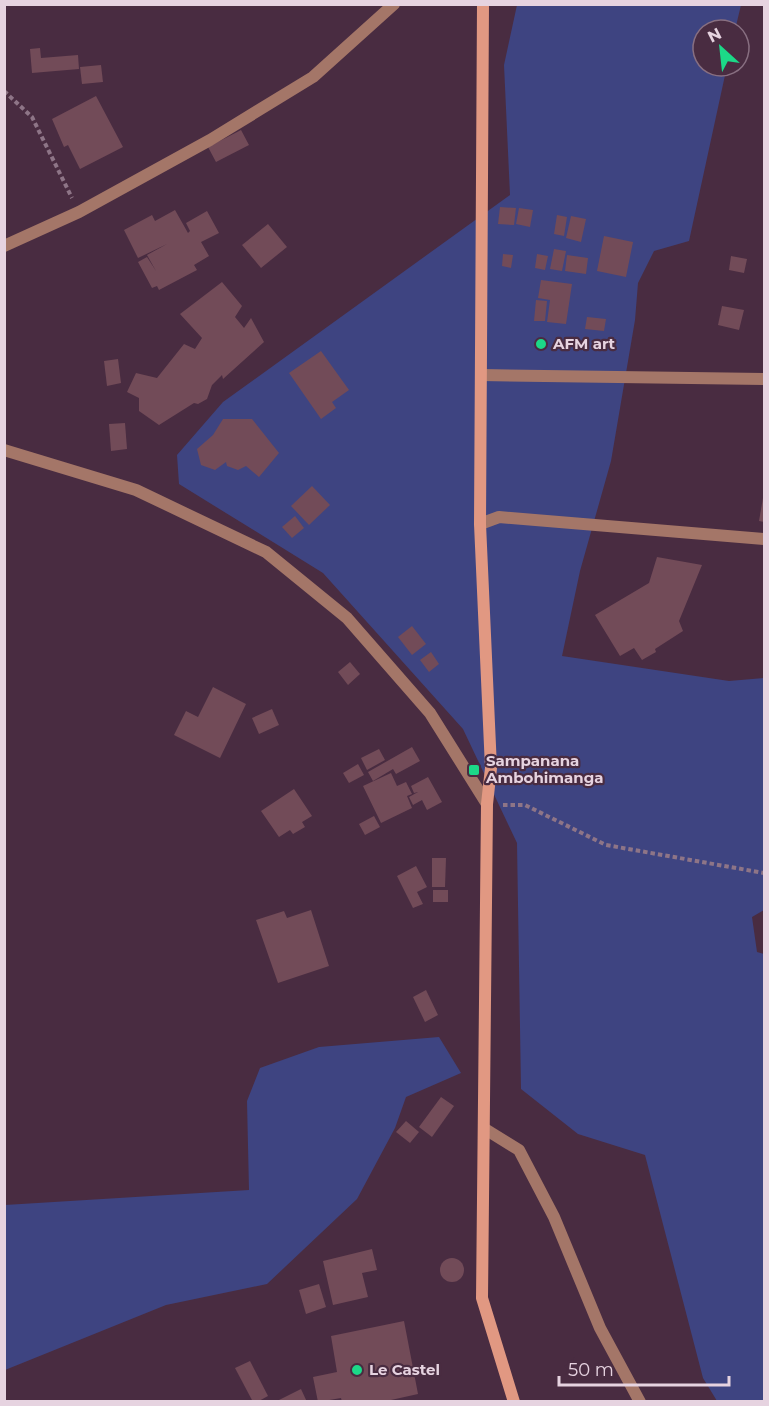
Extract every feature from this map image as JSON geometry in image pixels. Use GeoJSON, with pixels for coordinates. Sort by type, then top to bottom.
{"type":"FeatureCollection","features":[{"type":"Feature","properties":{"kind":"main road"},"geometry":{"type":"LineString","coordinates":[[483,4],[480,524],[491,768],[487,804],[482,1298],[514,1401]]}},
{"type":"Feature","properties":{"kind":"street"},"geometry":{"type":"LineString","coordinates":[[4,246],[79,212],[210,140],[313,77],[394,4]]}},
{"type":"Feature","properties":{"kind":"street"},"geometry":{"type":"LineString","coordinates":[[481,375],[765,379]]}},
{"type":"Feature","properties":{"kind":"street"},"geometry":{"type":"LineString","coordinates":[[4,450],[136,490],[266,552],[355,627],[430,713],[487,804]]}},
{"type":"Feature","properties":{"kind":"street"},"geometry":{"type":"LineString","coordinates":[[480,524],[499,517],[765,539]]}},
{"type":"Feature","properties":{"kind":"street"},"geometry":{"type":"LineString","coordinates":[[485,1129],[519,1150],[554,1217],[600,1328],[640,1401]]}},
{"type":"Feature","properties":{"kind":"path"},"geometry":{"type":"LineString","coordinates":[[4,91],[32,117],[79,212]]}},
{"type":"Feature","properties":{"kind":"path"},"geometry":{"type":"LineString","coordinates":[[487,804],[525,805],[606,845],[765,873]]}},
{"type":"Feature","properties":{"kind":"shaded area"},"geometry":{"type":"Polygon","coordinates":[[[517,5],[741,5],[738,18],[691,18],[691,78],[724,78],[689,241],[654,251],[638,283],[635,320],[611,461],[580,571],[562,656],[729,681],[764,678],[764,910],[752,917],[757,952],[764,954],[764,1401],[717,1401],[703,1378],[645,1155],[578,1134],[521,1089],[517,843],[463,729],[323,573],[179,484],[177,455],[223,402],[510,195],[504,65],[517,5]]]}},
{"type":"Feature","properties":{"kind":"shaded area"},"geometry":{"type":"Polygon","coordinates":[[[439,1037],[461,1073],[406,1097],[395,1128],[357,1199],[267,1284],[166,1305],[5,1370],[5,1205],[249,1190],[247,1101],[260,1068],[319,1047],[439,1037]]]}},
{"type":"Feature","properties":{"kind":"building"},"geometry":{"type":"Polygon","coordinates":[[[40,48],[41,58],[78,55],[79,69],[32,73],[30,49],[40,48]]]}},
{"type":"Feature","properties":{"kind":"building"},"geometry":{"type":"Polygon","coordinates":[[[101,65],[103,82],[82,84],[80,67],[101,65]]]}},
{"type":"Feature","properties":{"kind":"building"},"geometry":{"type":"Polygon","coordinates":[[[96,96],[123,147],[80,169],[68,145],[64,147],[52,119],[96,96]]]}},
{"type":"Feature","properties":{"kind":"building"},"geometry":{"type":"Polygon","coordinates":[[[241,130],[249,145],[216,162],[208,147],[241,130]]]}},
{"type":"Feature","properties":{"kind":"building"},"geometry":{"type":"Polygon","coordinates":[[[500,207],[516,208],[514,225],[498,224],[500,207]]]}},
{"type":"Feature","properties":{"kind":"building"},"geometry":{"type":"Polygon","coordinates":[[[519,208],[533,210],[530,227],[516,224],[519,208]]]}},
{"type":"Feature","properties":{"kind":"building"},"geometry":{"type":"Polygon","coordinates":[[[175,210],[188,233],[190,231],[186,223],[207,211],[219,233],[201,242],[209,256],[194,265],[197,270],[159,290],[157,286],[152,288],[138,262],[147,257],[156,271],[147,255],[167,244],[138,258],[124,230],[152,215],[155,221],[175,210]]]}},
{"type":"Feature","properties":{"kind":"building"},"geometry":{"type":"Polygon","coordinates":[[[557,215],[567,217],[564,236],[554,234],[557,215]]]}},
{"type":"Feature","properties":{"kind":"building"},"geometry":{"type":"Polygon","coordinates":[[[571,216],[586,219],[581,242],[566,238],[571,216]]]}},
{"type":"Feature","properties":{"kind":"building"},"geometry":{"type":"Polygon","coordinates":[[[268,224],[287,247],[261,268],[242,245],[268,224]]]}},
{"type":"Feature","properties":{"kind":"building"},"geometry":{"type":"Polygon","coordinates":[[[604,236],[633,242],[626,277],[597,271],[604,236]]]}},
{"type":"Feature","properties":{"kind":"building"},"geometry":{"type":"Polygon","coordinates":[[[554,249],[566,251],[562,271],[550,269],[554,249]]]}},
{"type":"Feature","properties":{"kind":"building"},"geometry":{"type":"Polygon","coordinates":[[[503,254],[513,255],[511,268],[502,266],[503,254]]]}},
{"type":"Feature","properties":{"kind":"building"},"geometry":{"type":"Polygon","coordinates":[[[537,254],[548,256],[545,270],[535,268],[537,254]]]}},
{"type":"Feature","properties":{"kind":"building"},"geometry":{"type":"Polygon","coordinates":[[[567,255],[588,258],[586,274],[565,271],[567,255]]]}},
{"type":"Feature","properties":{"kind":"building"},"geometry":{"type":"Polygon","coordinates":[[[731,256],[747,259],[744,273],[729,270],[731,256]]]}},
{"type":"Feature","properties":{"kind":"building"},"geometry":{"type":"Polygon","coordinates":[[[541,280],[572,284],[566,324],[547,322],[550,300],[538,298],[541,280]]]}},
{"type":"Feature","properties":{"kind":"building"},"geometry":{"type":"Polygon","coordinates":[[[222,282],[242,306],[235,317],[244,328],[251,318],[264,342],[223,379],[222,375],[212,385],[207,399],[198,404],[194,403],[159,425],[139,411],[139,398],[127,392],[136,373],[157,378],[184,344],[195,349],[202,338],[180,314],[222,282]]]}},
{"type":"Feature","properties":{"kind":"building"},"geometry":{"type":"Polygon","coordinates":[[[536,300],[547,301],[545,321],[534,321],[536,300]]]}},
{"type":"Feature","properties":{"kind":"building"},"geometry":{"type":"Polygon","coordinates":[[[722,306],[744,310],[739,330],[718,325],[722,306]]]}},
{"type":"Feature","properties":{"kind":"building"},"geometry":{"type":"Polygon","coordinates":[[[587,317],[606,319],[604,331],[585,329],[587,317]]]}},
{"type":"Feature","properties":{"kind":"building"},"geometry":{"type":"Polygon","coordinates":[[[321,351],[349,390],[332,402],[336,408],[321,419],[289,373],[321,351]]]}},
{"type":"Feature","properties":{"kind":"building"},"geometry":{"type":"Polygon","coordinates":[[[118,359],[121,383],[107,386],[104,361],[118,359]]]}},
{"type":"Feature","properties":{"kind":"building"},"geometry":{"type":"Polygon","coordinates":[[[223,419],[252,419],[279,453],[259,477],[246,466],[238,470],[227,466],[226,462],[215,470],[201,465],[197,449],[213,435],[223,419]]]}},
{"type":"Feature","properties":{"kind":"building"},"geometry":{"type":"Polygon","coordinates":[[[125,423],[127,449],[111,451],[109,424],[125,423]]]}},
{"type":"Feature","properties":{"kind":"building"},"geometry":{"type":"Polygon","coordinates":[[[312,486],[330,505],[309,525],[291,506],[312,486]]]}},
{"type":"Feature","properties":{"kind":"building"},"geometry":{"type":"Polygon","coordinates":[[[764,498],[764,522],[759,521],[764,498]]]}},
{"type":"Feature","properties":{"kind":"building"},"geometry":{"type":"Polygon","coordinates":[[[295,516],[304,528],[292,538],[282,527],[295,516]]]}},
{"type":"Feature","properties":{"kind":"building"},"geometry":{"type":"Polygon","coordinates":[[[657,557],[702,565],[679,621],[683,631],[642,660],[634,648],[620,656],[595,615],[649,583],[657,557]]]}},
{"type":"Feature","properties":{"kind":"building"},"geometry":{"type":"Polygon","coordinates":[[[412,626],[426,644],[412,655],[398,637],[412,626]]]}},
{"type":"Feature","properties":{"kind":"building"},"geometry":{"type":"Polygon","coordinates":[[[431,652],[439,664],[429,672],[420,660],[431,652]]]}},
{"type":"Feature","properties":{"kind":"building"},"geometry":{"type":"Polygon","coordinates":[[[350,662],[360,674],[348,685],[338,672],[350,662]]]}},
{"type":"Feature","properties":{"kind":"building"},"geometry":{"type":"Polygon","coordinates":[[[213,687],[246,704],[220,758],[174,735],[186,711],[198,717],[213,687]]]}},
{"type":"Feature","properties":{"kind":"building"},"geometry":{"type":"Polygon","coordinates":[[[272,709],[279,725],[259,734],[252,718],[272,709]]]}},
{"type":"Feature","properties":{"kind":"building"},"geometry":{"type":"Polygon","coordinates":[[[412,747],[420,761],[396,774],[393,769],[373,781],[368,772],[412,747]]]}},
{"type":"Feature","properties":{"kind":"building"},"geometry":{"type":"Polygon","coordinates":[[[379,749],[385,760],[367,770],[361,758],[379,749]]]}},
{"type":"Feature","properties":{"kind":"building"},"geometry":{"type":"Polygon","coordinates":[[[358,764],[364,775],[349,783],[343,773],[358,764]]]}},
{"type":"Feature","properties":{"kind":"building"},"geometry":{"type":"Polygon","coordinates":[[[391,773],[397,786],[406,782],[412,794],[407,796],[412,808],[381,823],[363,786],[391,773]]]}},
{"type":"Feature","properties":{"kind":"building"},"geometry":{"type":"Polygon","coordinates":[[[428,777],[442,802],[427,810],[422,800],[413,805],[409,797],[418,792],[414,793],[411,786],[428,777]]]}},
{"type":"Feature","properties":{"kind":"building"},"geometry":{"type":"Polygon","coordinates":[[[294,789],[312,816],[302,822],[305,827],[293,834],[290,830],[279,837],[261,811],[294,789]]]}},
{"type":"Feature","properties":{"kind":"building"},"geometry":{"type":"Polygon","coordinates":[[[374,816],[380,827],[365,835],[359,824],[374,816]]]}},
{"type":"Feature","properties":{"kind":"building"},"geometry":{"type":"Polygon","coordinates":[[[432,858],[446,858],[445,887],[432,887],[432,858]]]}},
{"type":"Feature","properties":{"kind":"building"},"geometry":{"type":"Polygon","coordinates":[[[416,866],[427,887],[417,892],[423,904],[413,908],[397,876],[416,866]]]}},
{"type":"Feature","properties":{"kind":"building"},"geometry":{"type":"Polygon","coordinates":[[[433,890],[448,890],[448,902],[433,902],[433,890]]]}},
{"type":"Feature","properties":{"kind":"building"},"geometry":{"type":"Polygon","coordinates":[[[311,910],[329,966],[278,983],[256,920],[284,911],[287,918],[311,910]]]}},
{"type":"Feature","properties":{"kind":"building"},"geometry":{"type":"Polygon","coordinates":[[[426,990],[438,1015],[425,1022],[413,997],[426,990]]]}},
{"type":"Feature","properties":{"kind":"building"},"geometry":{"type":"Polygon","coordinates":[[[441,1097],[454,1106],[432,1137],[419,1127],[441,1097]]]}},
{"type":"Feature","properties":{"kind":"building"},"geometry":{"type":"Polygon","coordinates":[[[406,1121],[419,1132],[410,1143],[396,1132],[406,1121]]]}},
{"type":"Feature","properties":{"kind":"building"},"geometry":{"type":"Polygon","coordinates":[[[372,1249],[377,1270],[362,1273],[368,1297],[333,1305],[323,1261],[372,1249]]]}},
{"type":"Feature","properties":{"kind":"building"},"geometry":{"type":"Polygon","coordinates":[[[452,1258],[460,1262],[464,1270],[460,1278],[452,1282],[444,1278],[440,1270],[444,1262],[452,1258]]]}},
{"type":"Feature","properties":{"kind":"building"},"geometry":{"type":"Polygon","coordinates":[[[319,1284],[326,1307],[306,1314],[299,1290],[319,1284]]]}},
{"type":"Feature","properties":{"kind":"building"},"geometry":{"type":"Polygon","coordinates":[[[404,1321],[418,1394],[382,1402],[342,1402],[341,1398],[318,1402],[313,1377],[337,1372],[331,1336],[404,1321]]]}},
{"type":"Feature","properties":{"kind":"building"},"geometry":{"type":"Polygon","coordinates":[[[250,1361],[268,1396],[257,1402],[253,1402],[235,1368],[250,1361]]]}},
{"type":"Feature","properties":{"kind":"building"},"geometry":{"type":"Polygon","coordinates":[[[301,1389],[307,1402],[275,1402],[301,1389]]]}},
{"type":"Feature","properties":{"kind":"place","name":"AFM art"},"geometry":{"type":"Point","coordinates":[541,344]}},
{"type":"Feature","properties":{"kind":"place","name":"Sampanana Ambohimanga"},"geometry":{"type":"Point","coordinates":[474,770]}},
{"type":"Feature","properties":{"kind":"place","name":"Le Castel"},"geometry":{"type":"Point","coordinates":[357,1370]}}]}
